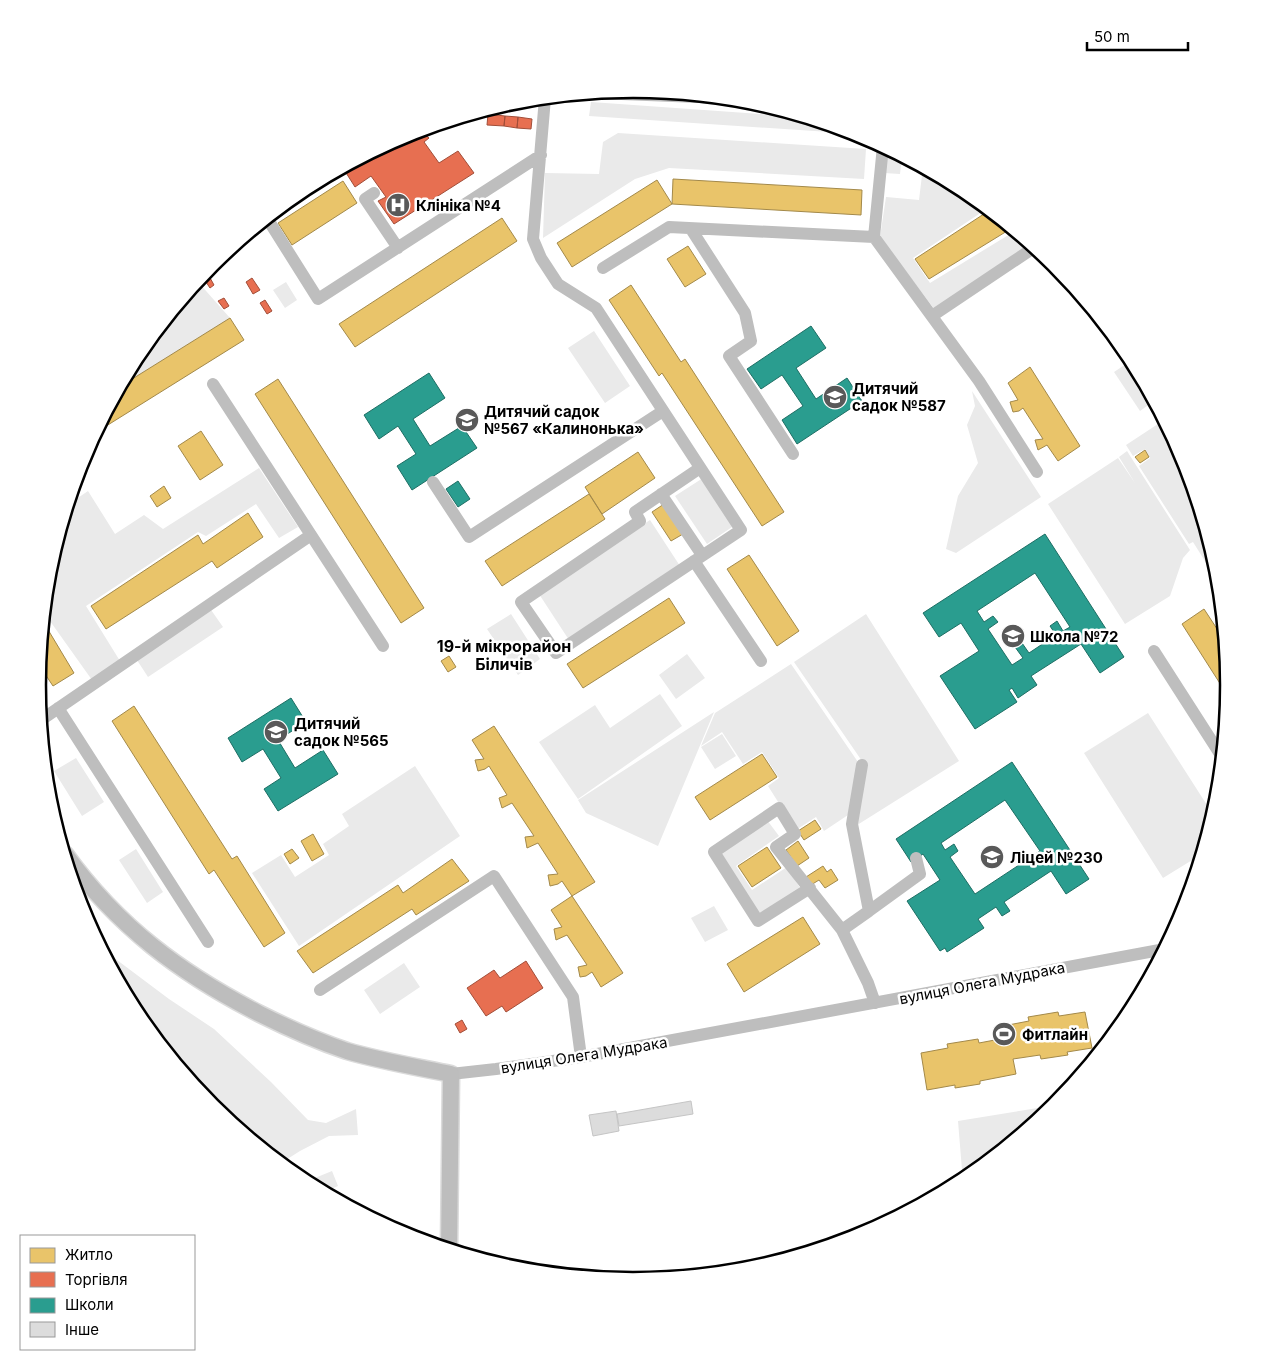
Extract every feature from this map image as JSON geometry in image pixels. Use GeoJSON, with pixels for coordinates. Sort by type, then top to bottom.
{"type":"FeatureCollection","features":[{"type":"Feature","properties":{"kind":"main road","name":"вулиця Олега Мудрака"},"geometry":{"type":"LineString","coordinates":[[75,868],[116,915],[149,945],[188,973],[238,1003],[296,1032],[348,1051],[452,1074]]}},
{"type":"Feature","properties":{"kind":"main road"},"geometry":{"type":"LineString","coordinates":[[449,1242],[452,1074]]}},
{"type":"Feature","properties":{"kind":"street"},"geometry":{"type":"LineString","coordinates":[[545,105],[533,239],[541,258],[558,284],[596,308],[741,530],[556,653],[522,602],[640,521],[634,512],[700,468]]}},
{"type":"Feature","properties":{"kind":"street"},"geometry":{"type":"LineString","coordinates":[[881,153],[874,237],[980,381],[1037,472]]}},
{"type":"Feature","properties":{"kind":"street"},"geometry":{"type":"LineString","coordinates":[[270,223],[318,299],[541,156]]}},
{"type":"Feature","properties":{"kind":"street"},"geometry":{"type":"LineString","coordinates":[[374,193],[365,199],[398,248]]}},
{"type":"Feature","properties":{"kind":"street"},"geometry":{"type":"LineString","coordinates":[[603,268],[669,227],[874,237]]}},
{"type":"Feature","properties":{"kind":"street"},"geometry":{"type":"LineString","coordinates":[[691,229],[745,313],[751,341],[728,356],[793,454]]}},
{"type":"Feature","properties":{"kind":"street"},"geometry":{"type":"LineString","coordinates":[[932,316],[1029,251]]}},
{"type":"Feature","properties":{"kind":"street"},"geometry":{"type":"LineString","coordinates":[[213,384],[383,646]]}},
{"type":"Feature","properties":{"kind":"street"},"geometry":{"type":"LineString","coordinates":[[433,482],[469,537],[663,411]]}},
{"type":"Feature","properties":{"kind":"street"},"geometry":{"type":"LineString","coordinates":[[662,494],[698,558],[761,661]]}},
{"type":"Feature","properties":{"kind":"street"},"geometry":{"type":"LineString","coordinates":[[47,712],[58,708],[311,535]]}},
{"type":"Feature","properties":{"kind":"street"},"geometry":{"type":"LineString","coordinates":[[1154,651],[1217,749]]}},
{"type":"Feature","properties":{"kind":"street"},"geometry":{"type":"LineString","coordinates":[[58,708],[208,942]]}},
{"type":"Feature","properties":{"kind":"street"},"geometry":{"type":"LineString","coordinates":[[862,765],[852,824],[869,911]]}},
{"type":"Feature","properties":{"kind":"street"},"geometry":{"type":"LineString","coordinates":[[810,888],[758,921],[714,852],[779,808],[795,834],[776,847],[810,888],[842,930],[875,1003]]}},
{"type":"Feature","properties":{"kind":"street"},"geometry":{"type":"LineString","coordinates":[[842,930],[920,874],[916,858]]}},
{"type":"Feature","properties":{"kind":"street"},"geometry":{"type":"LineString","coordinates":[[320,990],[494,876],[573,997],[581,1057]]}},
{"type":"Feature","properties":{"kind":"street","name":"вулиця Олега Мудрака"},"geometry":{"type":"LineString","coordinates":[[452,1074],[581,1057],[1157,950]]}},
{"type":"Feature","properties":{"kind":"shaded area"},"geometry":{"type":"Polygon","coordinates":[[[591,102],[771,115],[831,132],[589,116],[591,102]]]}},
{"type":"Feature","properties":{"kind":"shaded area"},"geometry":{"type":"Polygon","coordinates":[[[618,133],[866,149],[864,179],[669,168],[635,179],[543,238],[545,173],[599,174],[603,142],[618,133]]]}},
{"type":"Feature","properties":{"kind":"shaded area"},"geometry":{"type":"Polygon","coordinates":[[[885,155],[906,165],[901,165],[900,174],[884,173],[885,155]]]}},
{"type":"Feature","properties":{"kind":"shaded area"},"geometry":{"type":"Polygon","coordinates":[[[922,173],[982,212],[913,258],[930,283],[1010,234],[1028,249],[935,310],[880,237],[886,197],[919,200],[922,173]]]}},
{"type":"Feature","properties":{"kind":"shaded area"},"geometry":{"type":"Polygon","coordinates":[[[286,282],[297,300],[285,308],[273,290],[286,282]]]}},
{"type":"Feature","properties":{"kind":"shaded area"},"geometry":{"type":"Polygon","coordinates":[[[202,287],[230,318],[133,379],[168,328],[202,287]]]}},
{"type":"Feature","properties":{"kind":"shaded area"},"geometry":{"type":"Polygon","coordinates":[[[594,331],[630,386],[605,403],[568,348],[594,331]]]}},
{"type":"Feature","properties":{"kind":"shaded area"},"geometry":{"type":"Polygon","coordinates":[[[1125,364],[1149,404],[1140,411],[1114,372],[1125,364]]]}},
{"type":"Feature","properties":{"kind":"shaded area"},"geometry":{"type":"Polygon","coordinates":[[[972,391],[1041,497],[956,553],[946,549],[958,496],[978,463],[967,425],[975,406],[972,391]]]}},
{"type":"Feature","properties":{"kind":"shaded area"},"geometry":{"type":"Polygon","coordinates":[[[1159,423],[1190,496],[1208,566],[1193,542],[1189,544],[1139,466],[1150,458],[1145,449],[1133,456],[1126,445],[1159,423]]]}},
{"type":"Feature","properties":{"kind":"shaded area"},"geometry":{"type":"Polygon","coordinates":[[[1127,451],[1190,550],[1183,558],[1170,596],[1125,624],[1048,504],[1118,458],[1135,483],[1119,457],[1127,451]]]}},
{"type":"Feature","properties":{"kind":"shaded area"},"geometry":{"type":"Polygon","coordinates":[[[259,468],[298,527],[279,538],[256,504],[206,536],[198,532],[86,606],[120,661],[92,680],[50,621],[58,570],[76,499],[88,491],[115,534],[144,515],[163,529],[259,468]]]}},
{"type":"Feature","properties":{"kind":"shaded area"},"geometry":{"type":"Polygon","coordinates":[[[703,478],[735,525],[707,544],[675,496],[703,478]]]}},
{"type":"Feature","properties":{"kind":"shaded area"},"geometry":{"type":"Polygon","coordinates":[[[650,520],[680,566],[569,640],[539,594],[650,520]]]}},
{"type":"Feature","properties":{"kind":"shaded area"},"geometry":{"type":"Polygon","coordinates":[[[209,607],[223,627],[148,677],[135,657],[209,607]]]}},
{"type":"Feature","properties":{"kind":"shaded area"},"geometry":{"type":"Polygon","coordinates":[[[511,614],[540,659],[518,675],[487,629],[511,614]]]}},
{"type":"Feature","properties":{"kind":"shaded area"},"geometry":{"type":"Polygon","coordinates":[[[866,614],[959,761],[854,827],[864,764],[794,662],[866,614]]]}},
{"type":"Feature","properties":{"kind":"shaded area"},"geometry":{"type":"Polygon","coordinates":[[[687,654],[705,678],[676,699],[659,675],[687,654]]]}},
{"type":"Feature","properties":{"kind":"shaded area"},"geometry":{"type":"Polygon","coordinates":[[[791,664],[860,765],[851,813],[824,831],[816,817],[796,830],[768,786],[779,778],[762,752],[743,764],[722,732],[701,746],[715,713],[791,664]]]}},
{"type":"Feature","properties":{"kind":"shaded area"},"geometry":{"type":"Polygon","coordinates":[[[660,694],[682,726],[578,799],[539,742],[595,705],[610,728],[660,694]]]}},
{"type":"Feature","properties":{"kind":"shaded area"},"geometry":{"type":"Polygon","coordinates":[[[714,712],[658,846],[586,813],[578,800],[714,712]]]}},
{"type":"Feature","properties":{"kind":"shaded area"},"geometry":{"type":"Polygon","coordinates":[[[1148,713],[1208,806],[1195,859],[1163,878],[1084,753],[1148,713]]]}},
{"type":"Feature","properties":{"kind":"shaded area"},"geometry":{"type":"Polygon","coordinates":[[[722,734],[736,756],[715,769],[701,747],[722,734]]]}},
{"type":"Feature","properties":{"kind":"shaded area"},"geometry":{"type":"Polygon","coordinates":[[[76,758],[104,802],[82,816],[54,771],[76,758]]]}},
{"type":"Feature","properties":{"kind":"shaded area"},"geometry":{"type":"Polygon","coordinates":[[[415,766],[460,836],[299,946],[252,873],[281,855],[295,877],[329,855],[323,844],[349,826],[342,814],[415,766]]]}},
{"type":"Feature","properties":{"kind":"shaded area"},"geometry":{"type":"Polygon","coordinates":[[[767,820],[779,836],[736,866],[752,890],[787,867],[802,891],[758,919],[717,853],[767,820]]]}},
{"type":"Feature","properties":{"kind":"shaded area"},"geometry":{"type":"Polygon","coordinates":[[[136,849],[163,892],[147,903],[119,860],[136,849]]]}},
{"type":"Feature","properties":{"kind":"shaded area"},"geometry":{"type":"Polygon","coordinates":[[[714,906],[728,930],[705,942],[691,918],[714,906]]]}},
{"type":"Feature","properties":{"kind":"shaded area"},"geometry":{"type":"Polygon","coordinates":[[[114,957],[169,999],[214,1029],[271,1082],[308,1120],[326,1123],[356,1109],[358,1135],[329,1136],[287,1159],[246,1127],[218,1100],[192,1072],[145,1011],[114,957]]]}},
{"type":"Feature","properties":{"kind":"shaded area"},"geometry":{"type":"Polygon","coordinates":[[[404,963],[420,987],[380,1014],[364,990],[404,963]]]}},
{"type":"Feature","properties":{"kind":"shaded area"},"geometry":{"type":"Polygon","coordinates":[[[1041,1107],[1021,1127],[991,1151],[962,1170],[958,1121],[1041,1107]]]}},
{"type":"Feature","properties":{"kind":"shaded area"},"geometry":{"type":"Polygon","coordinates":[[[332,1171],[338,1186],[332,1189],[315,1178],[332,1171]]]}},
{"type":"Feature","properties":{"kind":"building: Житло"},"geometry":{"type":"Polygon","coordinates":[[[673,179],[862,190],[861,215],[672,204],[673,179]]]}},
{"type":"Feature","properties":{"kind":"building: Житло"},"geometry":{"type":"Polygon","coordinates":[[[657,180],[672,204],[572,267],[557,243],[657,180]]]}},
{"type":"Feature","properties":{"kind":"building: Житло"},"geometry":{"type":"Polygon","coordinates":[[[343,181],[357,203],[292,245],[278,223],[343,181]]]}},
{"type":"Feature","properties":{"kind":"building: Житло"},"geometry":{"type":"Polygon","coordinates":[[[984,214],[1006,231],[929,279],[915,259],[984,214]]]}},
{"type":"Feature","properties":{"kind":"building: Житло"},"geometry":{"type":"Polygon","coordinates":[[[502,218],[517,241],[355,347],[339,324],[502,218]]]}},
{"type":"Feature","properties":{"kind":"building: Житло"},"geometry":{"type":"Polygon","coordinates":[[[688,246],[706,274],[685,287],[667,259],[688,246]]]}},
{"type":"Feature","properties":{"kind":"building: Житло"},"geometry":{"type":"Polygon","coordinates":[[[631,285],[681,362],[685,359],[784,512],[762,526],[662,373],[659,376],[609,300],[631,285]]]}},
{"type":"Feature","properties":{"kind":"building: Житло"},"geometry":{"type":"Polygon","coordinates":[[[230,318],[244,340],[107,426],[133,379],[230,318]]]}},
{"type":"Feature","properties":{"kind":"building: Житло"},"geometry":{"type":"Polygon","coordinates":[[[1030,367],[1080,446],[1058,461],[1047,445],[1038,450],[1035,440],[1043,439],[1023,408],[1013,412],[1010,402],[1018,400],[1008,383],[1030,367]]]}},
{"type":"Feature","properties":{"kind":"building: Житло"},"geometry":{"type":"Polygon","coordinates":[[[278,379],[424,608],[401,623],[255,394],[278,379]]]}},
{"type":"Feature","properties":{"kind":"building: Житло"},"geometry":{"type":"Polygon","coordinates":[[[201,431],[223,465],[200,480],[178,446],[201,431]]]}},
{"type":"Feature","properties":{"kind":"building: Житло"},"geometry":{"type":"Polygon","coordinates":[[[1145,450],[1149,457],[1140,463],[1135,457],[1145,450]]]}},
{"type":"Feature","properties":{"kind":"building: Житло"},"geometry":{"type":"Polygon","coordinates":[[[638,452],[655,478],[602,514],[585,487],[638,452]]]}},
{"type":"Feature","properties":{"kind":"building: Житло"},"geometry":{"type":"Polygon","coordinates":[[[164,486],[171,498],[157,507],[150,496],[164,486]]]}},
{"type":"Feature","properties":{"kind":"building: Житло"},"geometry":{"type":"Polygon","coordinates":[[[589,494],[605,519],[502,586],[485,561],[589,494]]]}},
{"type":"Feature","properties":{"kind":"building: Житло"},"geometry":{"type":"Polygon","coordinates":[[[664,504],[683,534],[671,541],[652,512],[664,504]]]}},
{"type":"Feature","properties":{"kind":"building: Житло"},"geometry":{"type":"Polygon","coordinates":[[[248,513],[263,537],[217,568],[212,561],[106,629],[91,606],[198,535],[203,544],[248,513]]]}},
{"type":"Feature","properties":{"kind":"building: Житло"},"geometry":{"type":"Polygon","coordinates":[[[749,555],[799,631],[777,646],[727,569],[749,555]]]}},
{"type":"Feature","properties":{"kind":"building: Житло"},"geometry":{"type":"Polygon","coordinates":[[[669,598],[685,623],[583,688],[567,664],[669,598]]]}},
{"type":"Feature","properties":{"kind":"building: Житло"},"geometry":{"type":"Polygon","coordinates":[[[1204,609],[1218,630],[1221,685],[1182,624],[1204,609]]]}},
{"type":"Feature","properties":{"kind":"building: Житло"},"geometry":{"type":"Polygon","coordinates":[[[49,632],[74,673],[53,686],[46,676],[49,632]]]}},
{"type":"Feature","properties":{"kind":"building: Житло"},"geometry":{"type":"Polygon","coordinates":[[[449,656],[456,667],[448,672],[441,661],[449,656]]]}},
{"type":"Feature","properties":{"kind":"building: Житло"},"geometry":{"type":"Polygon","coordinates":[[[134,706],[232,859],[237,856],[285,933],[264,947],[214,870],[209,874],[112,721],[134,706]]]}},
{"type":"Feature","properties":{"kind":"building: Житло"},"geometry":{"type":"Polygon","coordinates":[[[494,726],[595,882],[572,896],[562,881],[550,886],[548,875],[558,874],[538,843],[527,848],[525,837],[534,836],[512,803],[502,808],[499,798],[507,795],[489,766],[478,771],[475,760],[484,759],[472,740],[494,726]]]}},
{"type":"Feature","properties":{"kind":"building: Житло"},"geometry":{"type":"Polygon","coordinates":[[[762,754],[777,777],[710,820],[695,797],[762,754]]]}},
{"type":"Feature","properties":{"kind":"building: Житло"},"geometry":{"type":"Polygon","coordinates":[[[815,820],[821,829],[804,840],[798,831],[815,820]]]}},
{"type":"Feature","properties":{"kind":"building: Житло"},"geometry":{"type":"Polygon","coordinates":[[[313,834],[324,854],[312,861],[301,841],[313,834]]]}},
{"type":"Feature","properties":{"kind":"building: Житло"},"geometry":{"type":"Polygon","coordinates":[[[798,841],[809,858],[797,866],[786,850],[798,841]]]}},
{"type":"Feature","properties":{"kind":"building: Житло"},"geometry":{"type":"Polygon","coordinates":[[[767,847],[781,868],[752,887],[738,866],[767,847]]]}},
{"type":"Feature","properties":{"kind":"building: Житло"},"geometry":{"type":"Polygon","coordinates":[[[292,849],[299,858],[290,864],[284,854],[292,849]]]}},
{"type":"Feature","properties":{"kind":"building: Житло"},"geometry":{"type":"Polygon","coordinates":[[[452,859],[469,881],[416,915],[412,909],[313,973],[297,951],[398,885],[403,893],[452,859]]]}},
{"type":"Feature","properties":{"kind":"building: Житло"},"geometry":{"type":"Polygon","coordinates":[[[823,866],[827,872],[831,869],[838,880],[825,888],[819,880],[811,885],[806,877],[823,866]]]}},
{"type":"Feature","properties":{"kind":"building: Житло"},"geometry":{"type":"Polygon","coordinates":[[[572,896],[623,973],[601,987],[592,972],[580,977],[578,967],[587,965],[567,935],[556,940],[554,929],[562,927],[551,910],[572,896]]]}},
{"type":"Feature","properties":{"kind":"building: Житло"},"geometry":{"type":"Polygon","coordinates":[[[803,917],[820,944],[744,992],[727,964],[803,917]]]}},
{"type":"Feature","properties":{"kind":"building: Житло"},"geometry":{"type":"Polygon","coordinates":[[[1058,1012],[1059,1016],[1085,1012],[1092,1048],[1067,1052],[1068,1055],[1041,1059],[1040,1055],[1013,1059],[1016,1074],[980,1081],[980,1084],[955,1088],[955,1085],[927,1090],[921,1053],[948,1048],[947,1044],[978,1039],[979,1043],[1000,1039],[998,1027],[1029,1021],[1028,1017],[1058,1012]]]}},
{"type":"Feature","properties":{"kind":"building: Торгівля"},"geometry":{"type":"Polygon","coordinates":[[[495,115],[505,116],[504,126],[487,125],[488,117],[495,115]]]}},
{"type":"Feature","properties":{"kind":"building: Торгівля"},"geometry":{"type":"Polygon","coordinates":[[[505,116],[518,117],[517,128],[504,126],[505,116]]]}},
{"type":"Feature","properties":{"kind":"building: Торгівля"},"geometry":{"type":"Polygon","coordinates":[[[518,117],[532,119],[531,129],[517,128],[518,117]]]}},
{"type":"Feature","properties":{"kind":"building: Торгівля"},"geometry":{"type":"Polygon","coordinates":[[[426,136],[429,138],[424,142],[439,163],[458,151],[474,173],[394,224],[378,201],[386,197],[371,176],[355,187],[346,173],[374,158],[426,136]]]}},
{"type":"Feature","properties":{"kind":"building: Торгівля"},"geometry":{"type":"Polygon","coordinates":[[[210,278],[214,285],[210,288],[206,283],[210,278]]]}},
{"type":"Feature","properties":{"kind":"building: Торгівля"},"geometry":{"type":"Polygon","coordinates":[[[252,278],[260,290],[253,294],[246,282],[252,278]]]}},
{"type":"Feature","properties":{"kind":"building: Торгівля"},"geometry":{"type":"Polygon","coordinates":[[[224,298],[229,306],[224,309],[218,301],[224,298]]]}},
{"type":"Feature","properties":{"kind":"building: Торгівля"},"geometry":{"type":"Polygon","coordinates":[[[265,300],[272,311],[267,314],[260,303],[265,300]]]}},
{"type":"Feature","properties":{"kind":"building: Торгівля"},"geometry":{"type":"Polygon","coordinates":[[[526,961],[543,988],[506,1012],[502,1006],[486,1016],[467,988],[494,970],[500,978],[526,961]]]}},
{"type":"Feature","properties":{"kind":"building: Торгівля"},"geometry":{"type":"Polygon","coordinates":[[[462,1020],[467,1029],[460,1033],[455,1024],[462,1020]]]}},
{"type":"Feature","properties":{"kind":"building: Школи"},"geometry":{"type":"Polygon","coordinates":[[[811,326],[826,348],[796,368],[816,399],[847,378],[862,401],[797,444],[782,420],[803,406],[782,375],[761,389],[747,369],[811,326]]]}},
{"type":"Feature","properties":{"kind":"building: Школи"},"geometry":{"type":"Polygon","coordinates":[[[429,373],[445,398],[413,419],[430,446],[462,426],[477,448],[412,490],[397,466],[416,454],[398,426],[379,439],[364,415],[429,373]]]}},
{"type":"Feature","properties":{"kind":"building: Школи"},"geometry":{"type":"Polygon","coordinates":[[[458,481],[470,499],[458,507],[446,489],[458,481]]]}},
{"type":"Feature","properties":{"kind":"building: Школи"},"geometry":{"type":"Polygon","coordinates":[[[1045,534],[1124,657],[1100,673],[1081,644],[1031,676],[1037,685],[1018,698],[1012,688],[1009,690],[1017,702],[975,729],[940,676],[979,651],[961,623],[939,637],[923,613],[1045,534]],[[1035,573],[977,611],[984,622],[993,616],[998,622],[988,629],[1012,665],[1023,658],[1015,647],[1022,643],[1029,653],[1056,635],[1050,626],[1057,621],[1063,631],[1070,627],[1035,573]]]}},
{"type":"Feature","properties":{"kind":"building: Школи"},"geometry":{"type":"Polygon","coordinates":[[[291,698],[306,722],[278,740],[295,768],[323,750],[338,774],[278,811],[264,789],[281,778],[263,749],[242,762],[228,738],[291,698]]]}},
{"type":"Feature","properties":{"kind":"building: Школи"},"geometry":{"type":"Polygon","coordinates":[[[1012,762],[1089,879],[1066,894],[1051,871],[1004,902],[1010,911],[1002,916],[996,907],[978,919],[984,928],[947,952],[945,948],[940,951],[907,901],[940,880],[923,854],[911,862],[896,839],[1012,762]],[[1005,800],[941,843],[945,850],[954,844],[958,851],[950,857],[975,894],[1019,865],[1014,858],[1022,853],[1026,860],[1040,851],[1005,800]]]}},
{"type":"Feature","properties":{"kind":"building: Інше"},"geometry":{"type":"Polygon","coordinates":[[[691,1101],[693,1114],[619,1126],[617,1114],[691,1101]]]}},
{"type":"Feature","properties":{"kind":"building: Інше"},"geometry":{"type":"Polygon","coordinates":[[[616,1111],[619,1131],[593,1136],[589,1115],[616,1111]]]}},
{"type":"Feature","properties":{"kind":"place","name":"Клініка №4"},"geometry":{"type":"Point","coordinates":[398,205]}},
{"type":"Feature","properties":{"kind":"place","name":"Дитячий садок №587"},"geometry":{"type":"Point","coordinates":[835,397]}},
{"type":"Feature","properties":{"kind":"place","name":"Дитячий садок №567 «Калинонька»"},"geometry":{"type":"Point","coordinates":[467,420]}},
{"type":"Feature","properties":{"kind":"place","name":"Школа №72"},"geometry":{"type":"Point","coordinates":[1013,636]}},
{"type":"Feature","properties":{"kind":"place","name":"Дитячий садок №565"},"geometry":{"type":"Point","coordinates":[276,732]}},
{"type":"Feature","properties":{"kind":"place","name":"Ліцей №230"},"geometry":{"type":"Point","coordinates":[992,857]}},
{"type":"Feature","properties":{"kind":"place","name":"Фитлайн"},"geometry":{"type":"Point","coordinates":[1004,1034]}},
{"type":"Feature","properties":{"kind":"district","name":"19-й мікрорайон Біличів"},"geometry":{"type":"Point","coordinates":[504,655]}}]}
